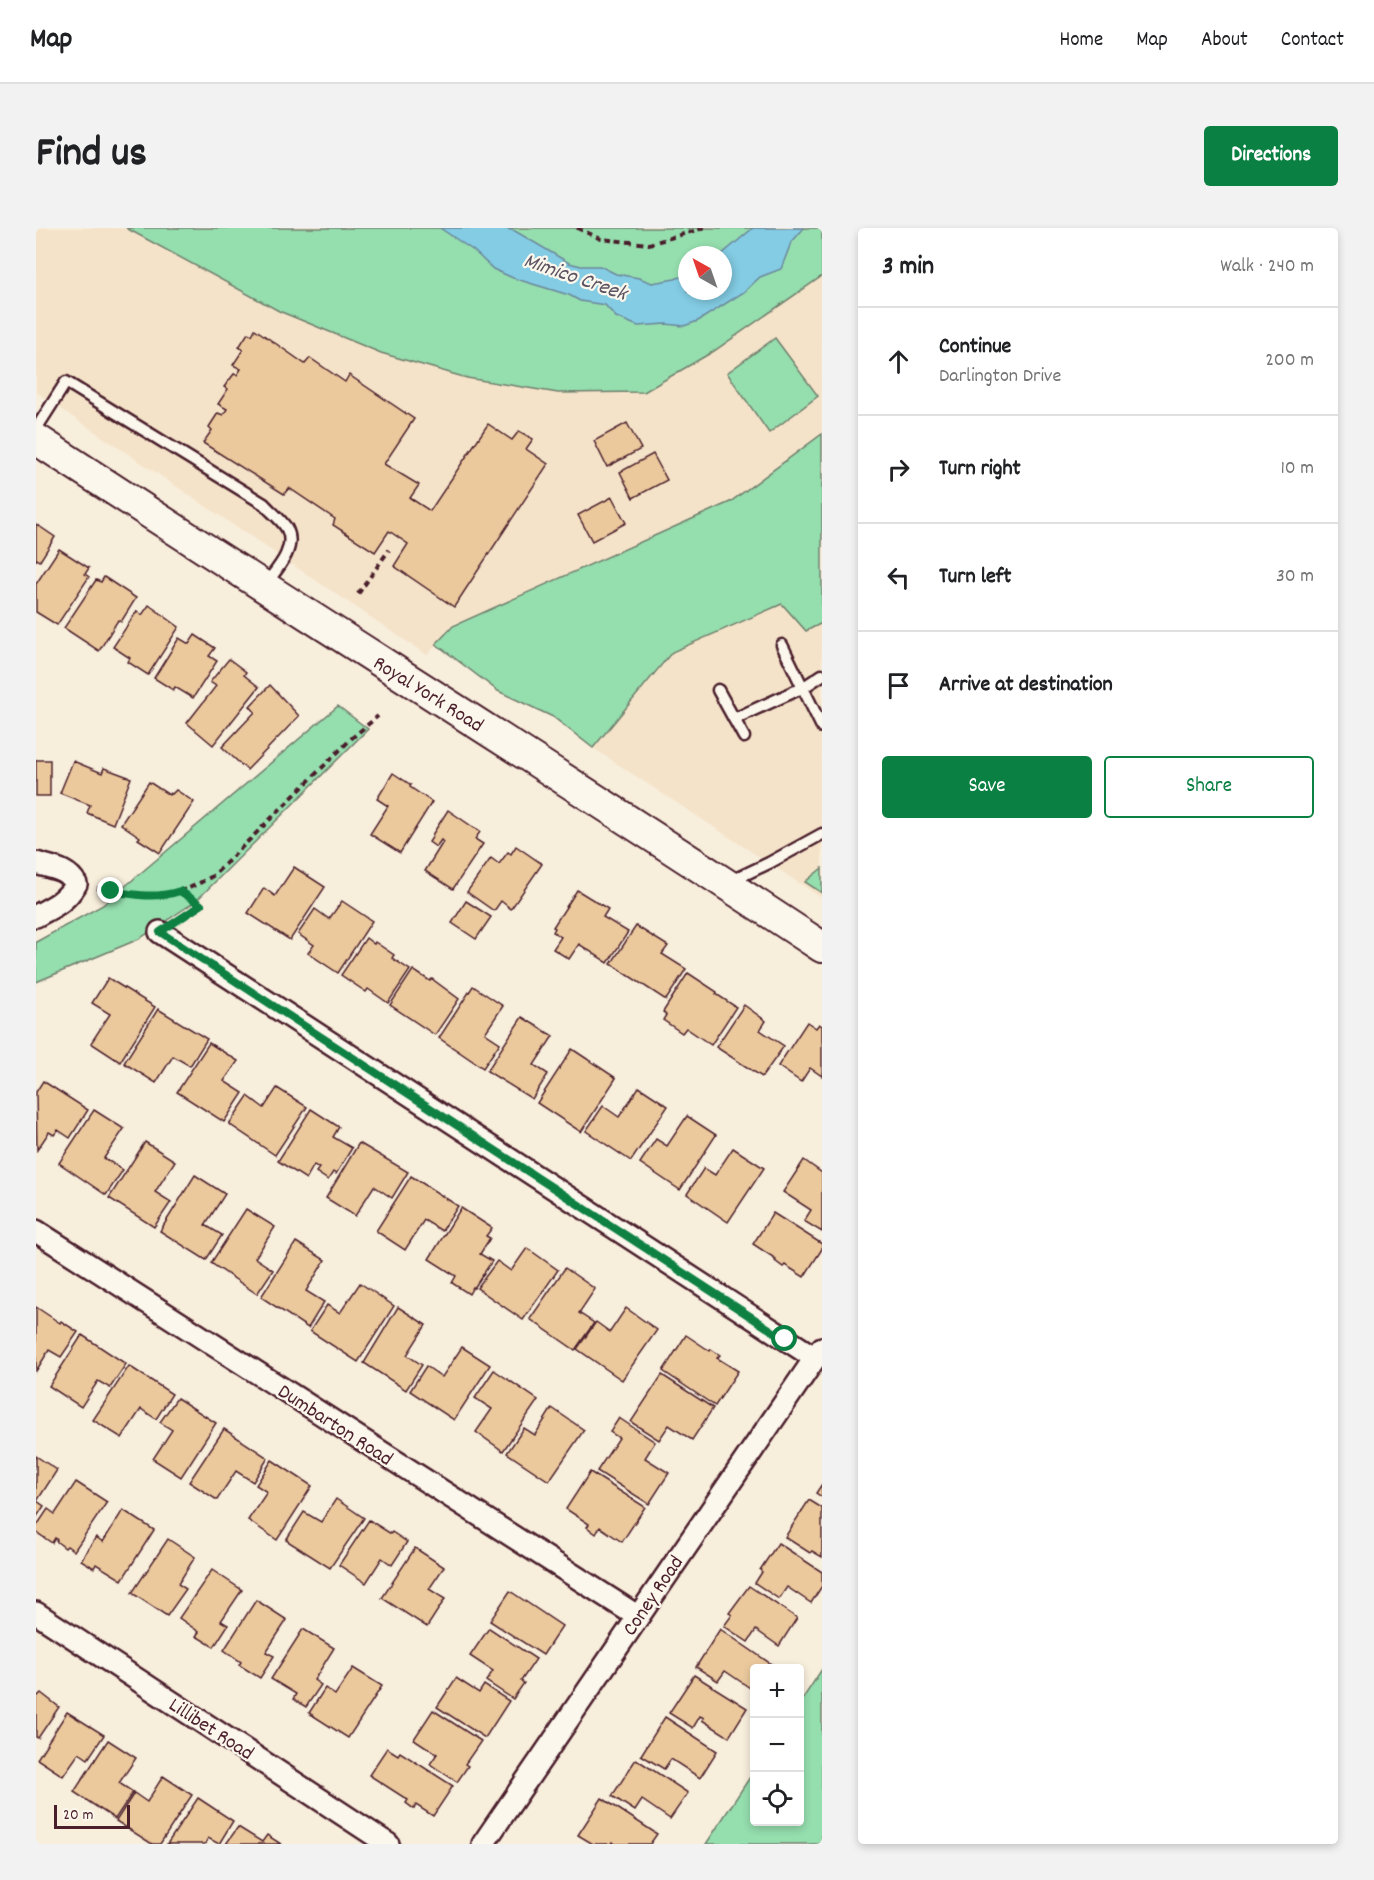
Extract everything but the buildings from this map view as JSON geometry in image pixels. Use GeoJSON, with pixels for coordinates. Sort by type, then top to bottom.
{"type":"FeatureCollection","features":[{"type":"Feature","properties":{"kind":"main road","name":"Royal York Road"},"geometry":{"type":"LineString","coordinates":[[36,439],[822,947]]}},
{"type":"Feature","properties":{"kind":"street"},"geometry":{"type":"LineString","coordinates":[[36,863],[72,876],[76,884],[69,896],[56,907],[36,916]]}},
{"type":"Feature","properties":{"kind":"street"},"geometry":{"type":"LineString","coordinates":[[160,932],[818,1353]]}},
{"type":"Feature","properties":{"kind":"street","name":"Dumbarton Road"},"geometry":{"type":"LineString","coordinates":[[36,1231],[637,1616]]}},
{"type":"Feature","properties":{"kind":"street","name":"Coney Road"},"geometry":{"type":"LineString","coordinates":[[483,1844],[818,1353]]}},
{"type":"Feature","properties":{"kind":"street","name":"Lillibet Road"},"geometry":{"type":"LineString","coordinates":[[36,1613],[388,1844]]}},
{"type":"Feature","properties":{"kind":"lane"},"geometry":{"type":"LineString","coordinates":[[36,429],[66,382],[264,504],[286,529],[290,540],[287,554],[264,588]]}},
{"type":"Feature","properties":{"kind":"lane"},"geometry":{"type":"LineString","coordinates":[[782,645],[822,727]]}},
{"type":"Feature","properties":{"kind":"lane"},"geometry":{"type":"LineString","coordinates":[[734,719],[804,687],[822,675]]}},
{"type":"Feature","properties":{"kind":"lane"},"geometry":{"type":"LineString","coordinates":[[718,690],[744,737]]}},
{"type":"Feature","properties":{"kind":"lane"},"geometry":{"type":"LineString","coordinates":[[726,884],[769,864],[822,834]]}},
{"type":"Feature","properties":{"kind":"path"},"geometry":{"type":"LineString","coordinates":[[577,228],[601,239],[649,244],[704,228]]}},
{"type":"Feature","properties":{"kind":"path"},"geometry":{"type":"LineString","coordinates":[[358,594],[388,550]]}},
{"type":"Feature","properties":{"kind":"path"},"geometry":{"type":"LineString","coordinates":[[76,884],[136,896],[166,896],[196,885],[214,875],[353,737],[378,716]]}},
{"type":"Feature","properties":{"kind":"path"},"geometry":{"type":"LineString","coordinates":[[160,932],[201,905],[180,891]]}},
{"type":"Feature","properties":{"kind":"shaded area"},"geometry":{"type":"Polygon","coordinates":[[[36,228],[126,228],[279,311],[381,353],[467,378],[558,393],[714,351],[822,276],[822,434],[730,502],[453,626],[427,655],[36,392],[36,228]]]}},
{"type":"Feature","properties":{"kind":"shaded area"},"geometry":{"type":"Polygon","coordinates":[[[782,604],[806,631],[822,623],[822,898],[593,748],[672,651],[782,604]]]}},
{"type":"Feature","properties":{"kind":"green space"},"geometry":{"type":"Polygon","coordinates":[[[126,228],[822,228],[822,276],[714,351],[644,392],[558,393],[467,378],[381,353],[279,311],[126,228]]]}},
{"type":"Feature","properties":{"kind":"green space"},"geometry":{"type":"Polygon","coordinates":[[[775,338],[818,396],[769,433],[727,373],[775,338]]]}},
{"type":"Feature","properties":{"kind":"green space"},"geometry":{"type":"Polygon","coordinates":[[[822,434],[822,623],[806,631],[782,604],[672,652],[593,748],[553,717],[498,691],[436,644],[453,626],[730,502],[822,434]]]}},
{"type":"Feature","properties":{"kind":"green space"},"geometry":{"type":"Polygon","coordinates":[[[338,706],[368,729],[196,901],[139,939],[36,982],[36,942],[103,905],[338,706]]]}},
{"type":"Feature","properties":{"kind":"green space"},"geometry":{"type":"Polygon","coordinates":[[[822,868],[822,893],[805,882],[822,868]]]}},
{"type":"Feature","properties":{"kind":"green space"},"geometry":{"type":"Polygon","coordinates":[[[822,1669],[822,1844],[706,1844],[750,1777],[750,1826],[804,1826],[804,1697],[822,1669]]]}},
{"type":"Feature","properties":{"kind":"water","name":"Mimico Creek"},"geometry":{"type":"Polygon","coordinates":[[[440,228],[503,228],[515,231],[569,263],[581,266],[600,266],[616,274],[652,283],[678,278],[678,300],[731,300],[698,321],[684,326],[666,324],[638,326],[616,317],[605,305],[580,301],[569,295],[513,278],[493,269],[474,251],[440,228]]]}},
{"type":"Feature","properties":{"kind":"water"},"geometry":{"type":"Polygon","coordinates":[[[753,228],[804,228],[791,243],[781,269],[760,277],[732,300],[732,246],[753,228]]]}},
{"type":"Feature","properties":{"kind":"route"},"geometry":{"type":"LineString","coordinates":[[111,891],[136,896],[166,896],[180,891],[201,905],[160,932],[785,1339]]}}]}
